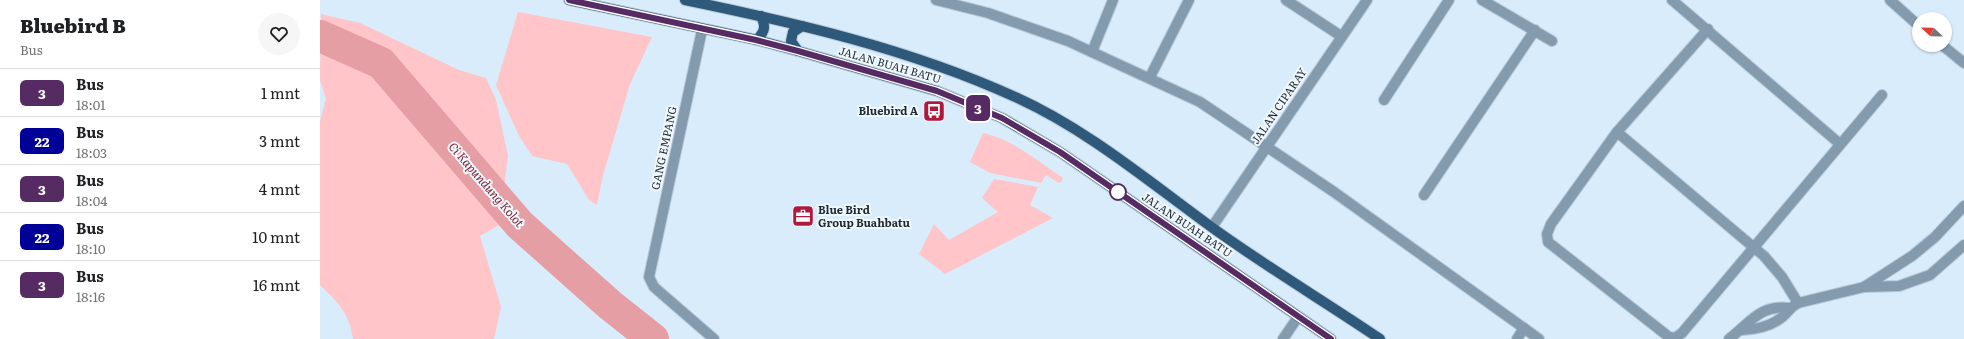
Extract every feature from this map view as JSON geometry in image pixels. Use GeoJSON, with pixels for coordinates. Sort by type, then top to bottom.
{"type":"FeatureCollection","features":[{"type":"Feature","properties":{"kind":"main road","name":"JALAN BUAH BATU"},"geometry":{"type":"LineString","coordinates":[[569,0],[702,30],[756,40],[798,51],[937,91],[1002,118],[1060,152],[1298,318],[1331,339]]}},
{"type":"Feature","properties":{"kind":"main road","name":"JALAN BUAH BATU"},"geometry":{"type":"LineString","coordinates":[[685,0],[802,26],[910,56],[1013,96],[1072,128],[1133,169],[1212,227],[1380,339]]}},
{"type":"Feature","properties":{"kind":"main road"},"geometry":{"type":"LineString","coordinates":[[756,40],[764,32],[765,25],[761,16]]}},
{"type":"Feature","properties":{"kind":"main road"},"geometry":{"type":"LineString","coordinates":[[798,51],[791,41],[793,32],[802,26]]}},
{"type":"Feature","properties":{"kind":"street"},"geometry":{"type":"LineString","coordinates":[[936,0],[988,14],[1068,41],[1205,105],[1340,196],[1539,339]]}},
{"type":"Feature","properties":{"kind":"street"},"geometry":{"type":"LineString","coordinates":[[1092,52],[1113,0]]}},
{"type":"Feature","properties":{"kind":"street"},"geometry":{"type":"LineString","coordinates":[[1150,78],[1189,0]]}},
{"type":"Feature","properties":{"kind":"street"},"geometry":{"type":"LineString","coordinates":[[1286,0],[1341,36]]}},
{"type":"Feature","properties":{"kind":"street","name":"JALAN CIPARAY"},"geometry":{"type":"LineString","coordinates":[[1212,227],[1367,0]]}},
{"type":"Feature","properties":{"kind":"street"},"geometry":{"type":"LineString","coordinates":[[1384,100],[1449,0]]}},
{"type":"Feature","properties":{"kind":"street"},"geometry":{"type":"LineString","coordinates":[[1482,0],[1552,40]]}},
{"type":"Feature","properties":{"kind":"street"},"geometry":{"type":"LineString","coordinates":[[1672,0],[1708,29],[1840,144]]}},
{"type":"Feature","properties":{"kind":"street"},"geometry":{"type":"LineString","coordinates":[[1890,0],[1912,20]]}},
{"type":"Feature","properties":{"kind":"street"},"geometry":{"type":"LineString","coordinates":[[1708,29],[1617,132],[1550,224],[1547,234],[1548,242],[1669,337],[1675,338],[1682,333],[1753,246],[1882,95]]}},
{"type":"Feature","properties":{"kind":"street","name":"GANG EMPANG"},"geometry":{"type":"LineString","coordinates":[[702,30],[650,271],[650,281],[654,287],[714,339]]}},
{"type":"Feature","properties":{"kind":"street"},"geometry":{"type":"LineString","coordinates":[[1424,195],[1535,30]]}},
{"type":"Feature","properties":{"kind":"street"},"geometry":{"type":"LineString","coordinates":[[1951,52],[1964,63]]}},
{"type":"Feature","properties":{"kind":"street"},"geometry":{"type":"LineString","coordinates":[[1617,132],[1753,246],[1782,277],[1794,306]]}},
{"type":"Feature","properties":{"kind":"street"},"geometry":{"type":"LineString","coordinates":[[1864,287],[1912,256],[1935,237],[1964,206]]}},
{"type":"Feature","properties":{"kind":"street"},"geometry":{"type":"LineString","coordinates":[[1729,339],[1742,330],[1760,310],[1770,304],[1777,306],[1794,306],[1864,287],[1900,286],[1930,275],[1964,245]]}},
{"type":"Feature","properties":{"kind":"street"},"geometry":{"type":"LineString","coordinates":[[1742,330],[1760,329],[1782,318],[1794,306]]}},
{"type":"Feature","properties":{"kind":"street"},"geometry":{"type":"LineString","coordinates":[[1283,339],[1298,318]]}},
{"type":"Feature","properties":{"kind":"street"},"geometry":{"type":"LineString","coordinates":[[1517,339],[1524,328]]}},
{"type":"Feature","properties":{"kind":"shaded area"},"geometry":{"type":"Polygon","coordinates":[[[518,12],[652,37],[630,84],[602,179],[597,205],[589,200],[567,164],[532,156],[519,136],[496,85],[518,12]]]}},
{"type":"Feature","properties":{"kind":"shaded area"},"geometry":{"type":"Polygon","coordinates":[[[321,14],[360,23],[459,70],[486,78],[496,100],[508,156],[499,225],[480,236],[501,307],[494,339],[353,339],[346,315],[332,297],[320,285],[320,121],[326,99],[320,80],[321,14]]]}},
{"type":"Feature","properties":{"kind":"shaded area"},"geometry":{"type":"Polygon","coordinates":[[[983,133],[1004,140],[1024,151],[1063,178],[1062,181],[1059,183],[1046,175],[1041,183],[990,173],[970,162],[983,133]]]}},
{"type":"Feature","properties":{"kind":"shaded area"},"geometry":{"type":"Polygon","coordinates":[[[994,179],[1038,187],[1030,205],[1053,218],[945,274],[919,254],[934,224],[949,240],[998,212],[982,198],[994,179]]]}},
{"type":"Feature","properties":{"kind":"waterway","name":"Ci Kapundung Kolot"},"geometry":{"type":"LineString","coordinates":[[320,36],[381,63],[520,225],[610,305],[653,339]]}},
{"type":"Feature","properties":{"kind":"bus line","name":"3"},"geometry":{"type":"LineString","coordinates":[[569,0],[702,30],[756,40],[798,51],[937,91],[1002,118],[1026,130],[1060,152],[1298,318],[1331,339]]}},
{"type":"Feature","properties":{"kind":"place","name":"Bluebird A"},"geometry":{"type":"Point","coordinates":[934,111]}},
{"type":"Feature","properties":{"kind":"place","name":"Blue Bird Group Buahbatu"},"geometry":{"type":"Point","coordinates":[803,216]}}]}
